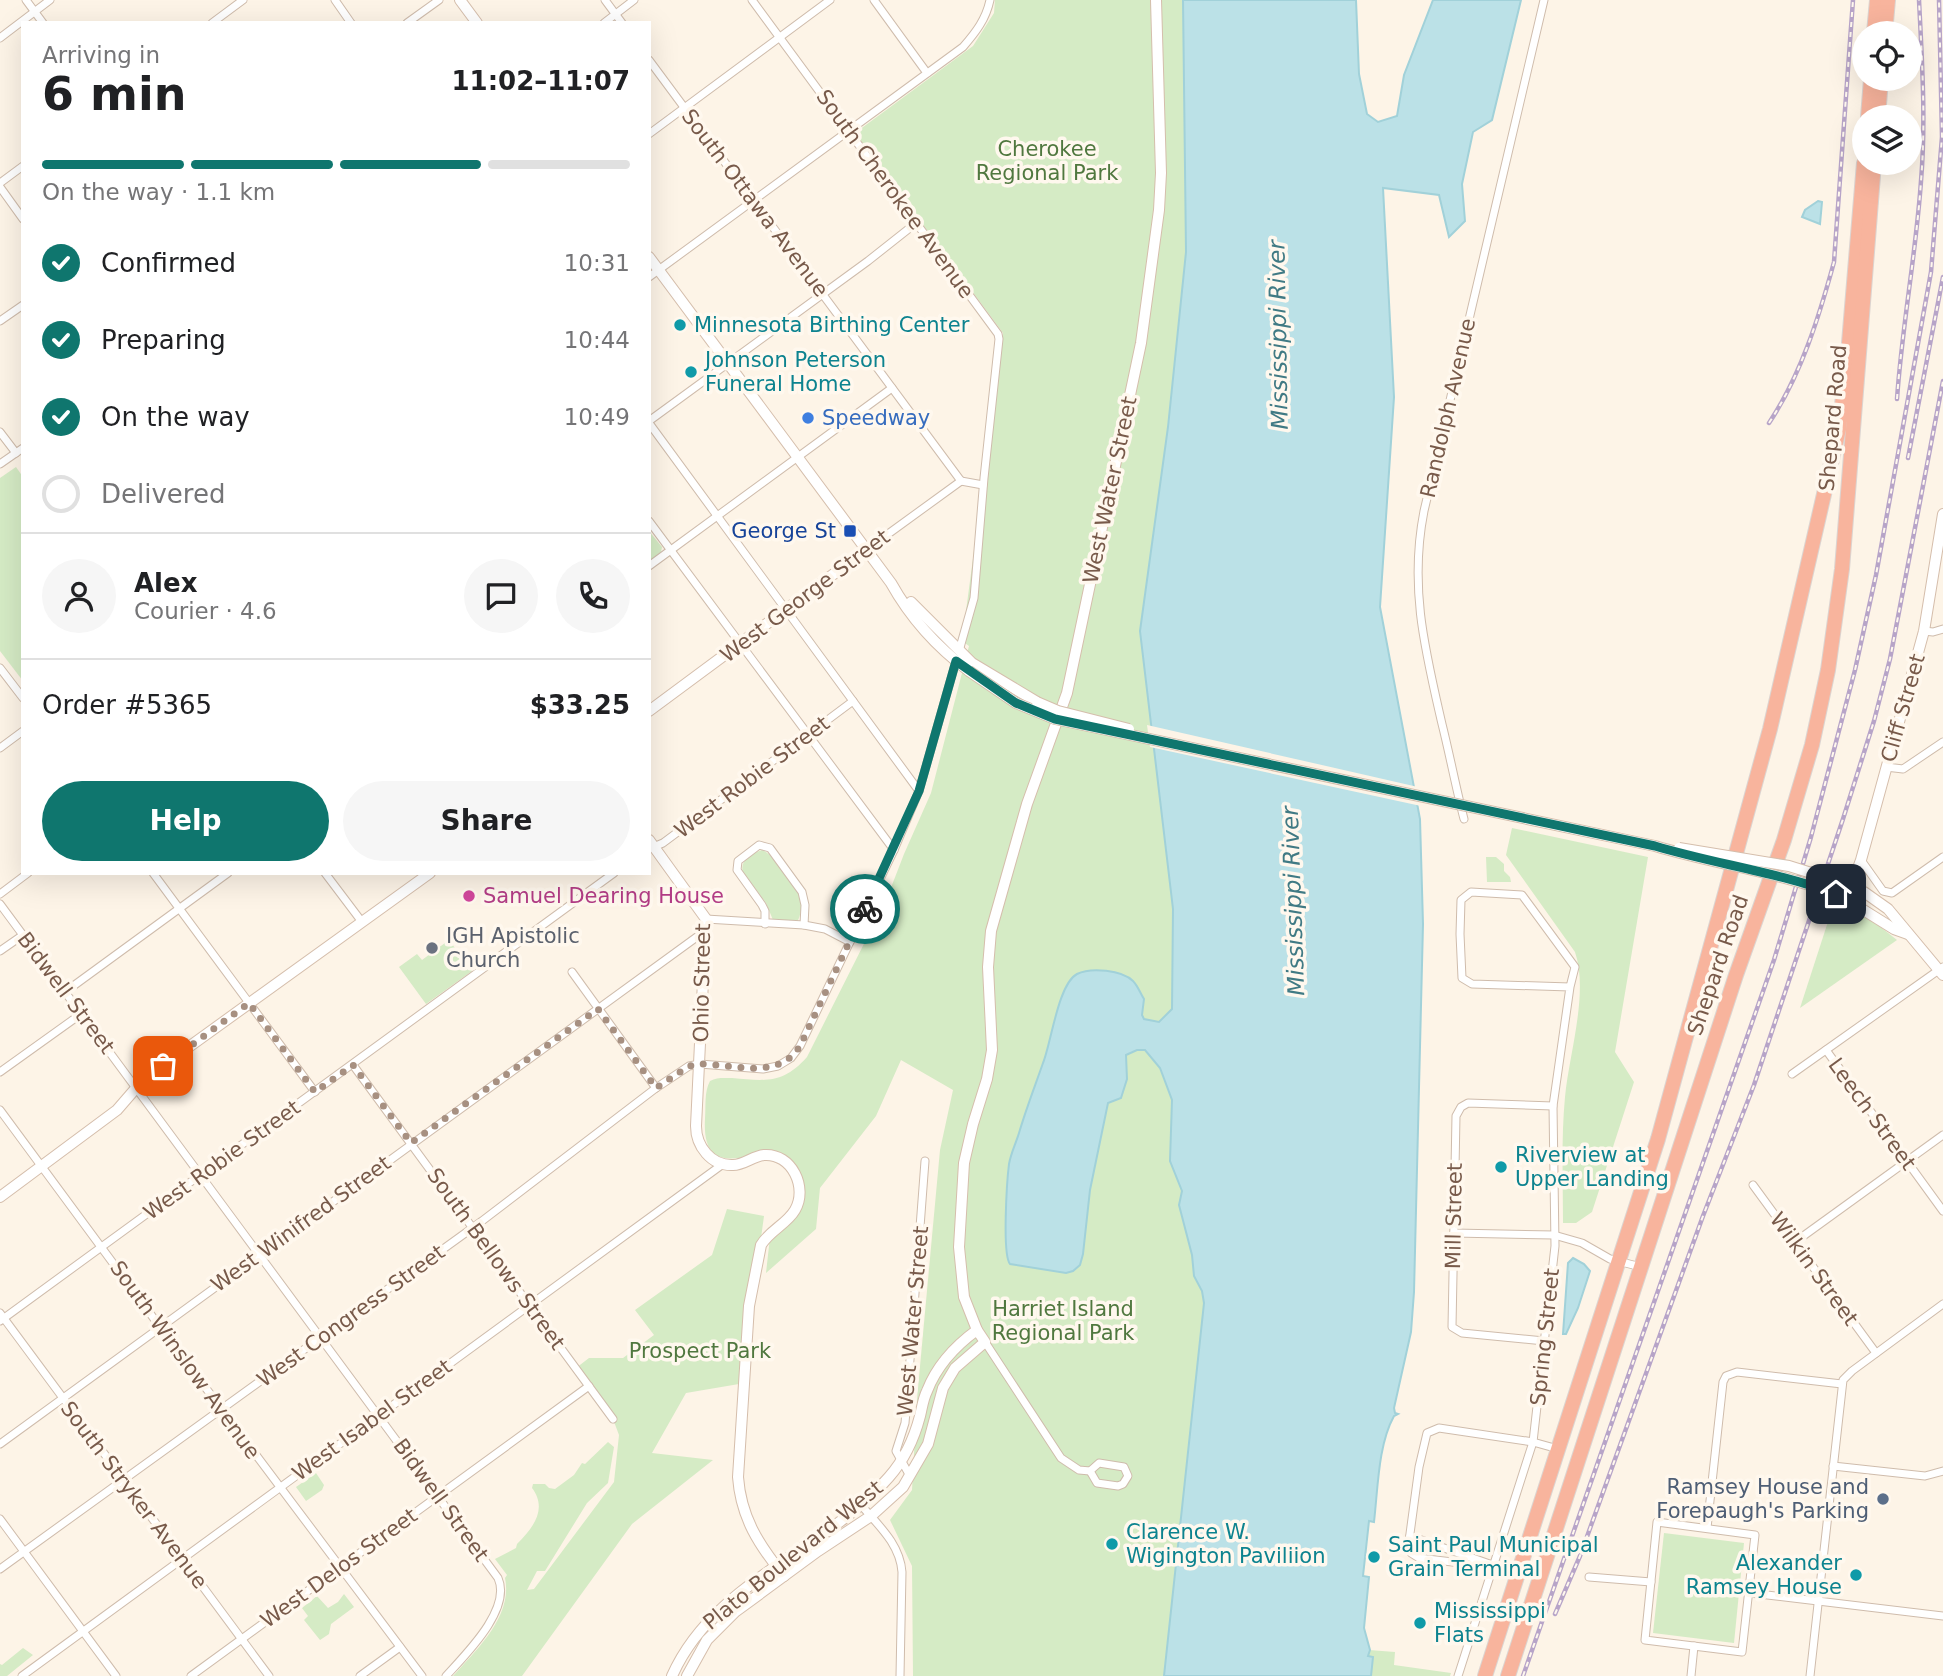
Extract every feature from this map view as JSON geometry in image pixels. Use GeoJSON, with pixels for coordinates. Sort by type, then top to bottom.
{"type":"FeatureCollection","features":[{"type":"Feature","properties":{"kind":"highway"},"geometry":{"type":"LineString","coordinates":[[1875,21],[1877,0]]}},
{"type":"Feature","properties":{"kind":"highway"},"geometry":{"type":"LineString","coordinates":[[1886,21],[1888,0]]}},
{"type":"Feature","properties":{"kind":"highway","name":"Shepard Road"},"geometry":{"type":"LineString","coordinates":[[1485,1676],[1668,1103],[1776,706],[1834,457],[1846,382],[1863,175]]}},
{"type":"Feature","properties":{"kind":"highway","name":"Shepard Road"},"geometry":{"type":"LineString","coordinates":[[1508,1676],[1736,975],[1788,829],[1812,745],[1823,696],[1842,569],[1873,175]]}},
{"type":"Feature","properties":{"kind":"street"},"geometry":{"type":"LineString","coordinates":[[26,0],[42,21]]}},
{"type":"Feature","properties":{"kind":"street"},"geometry":{"type":"LineString","coordinates":[[23,21],[50,0]]}},
{"type":"Feature","properties":{"kind":"street"},"geometry":{"type":"LineString","coordinates":[[215,21],[243,0]]}},
{"type":"Feature","properties":{"kind":"street"},"geometry":{"type":"LineString","coordinates":[[335,0],[350,21]]}},
{"type":"Feature","properties":{"kind":"street"},"geometry":{"type":"LineString","coordinates":[[410,21],[439,0]]}},
{"type":"Feature","properties":{"kind":"street"},"geometry":{"type":"LineString","coordinates":[[460,0],[476,21]]}},
{"type":"Feature","properties":{"kind":"street"},"geometry":{"type":"LineString","coordinates":[[605,0],[620,21]]}},
{"type":"Feature","properties":{"kind":"street"},"geometry":{"type":"LineString","coordinates":[[606,21],[634,0]]}},
{"type":"Feature","properties":{"kind":"street","name":"South Cherokee Avenue"},"geometry":{"type":"LineString","coordinates":[[700,1064],[763,1069],[778,1066],[791,1058],[800,1046],[850,942],[919,791],[974,598],[999,339],[752,0]]}},
{"type":"Feature","properties":{"kind":"street"},"geometry":{"type":"LineString","coordinates":[[651,132],[831,0]]}},
{"type":"Feature","properties":{"kind":"street"},"geometry":{"type":"LineString","coordinates":[[873,0],[927,74]]}},
{"type":"Feature","properties":{"kind":"street"},"geometry":{"type":"LineString","coordinates":[[990,0],[987,13],[978,29],[963,47],[654,273],[729,364],[891,583],[898,597],[926,630],[971,667],[1058,711],[1237,757],[1655,846],[1811,884],[1847,898],[1894,929],[1908,934]]}},
{"type":"Feature","properties":{"kind":"street","name":"West Water Street"},"geometry":{"type":"LineString","coordinates":[[985,1342],[977,1330],[964,1297],[959,1247],[964,1163],[972,1124],[987,1079],[992,1050],[988,967],[991,931],[1027,804],[1067,693],[1141,343],[1159,210],[1161,173],[1156,0]]}},
{"type":"Feature","properties":{"kind":"street","name":"Randolph Avenue"},"geometry":{"type":"LineString","coordinates":[[1464,819],[1424,648],[1418,610],[1417,565],[1424,511],[1544,0]]}},
{"type":"Feature","properties":{"kind":"street"},"geometry":{"type":"LineString","coordinates":[[0,38],[21,22]]}},
{"type":"Feature","properties":{"kind":"street","name":"South Ottawa Avenue"},"geometry":{"type":"LineString","coordinates":[[651,63],[961,481]]}},
{"type":"Feature","properties":{"kind":"street"},"geometry":{"type":"LineString","coordinates":[[21,168],[0,185],[21,216]]}},
{"type":"Feature","properties":{"kind":"street"},"geometry":{"type":"LineString","coordinates":[[0,203],[8,197]]}},
{"type":"Feature","properties":{"kind":"street"},"geometry":{"type":"LineString","coordinates":[[651,421],[911,227],[918,226]]}},
{"type":"Feature","properties":{"kind":"street"},"geometry":{"type":"LineString","coordinates":[[0,321],[21,306]]}},
{"type":"Feature","properties":{"kind":"street"},"geometry":{"type":"LineString","coordinates":[[651,565],[892,388]]}},
{"type":"Feature","properties":{"kind":"street"},"geometry":{"type":"LineString","coordinates":[[651,425],[919,791]]}},
{"type":"Feature","properties":{"kind":"street"},"geometry":{"type":"LineString","coordinates":[[0,432],[19,450],[0,464]]}},
{"type":"Feature","properties":{"kind":"street"},"geometry":{"type":"LineString","coordinates":[[961,481],[983,485]]}},
{"type":"Feature","properties":{"kind":"street","name":"West George Street"},"geometry":{"type":"LineString","coordinates":[[651,710],[961,481]]}},
{"type":"Feature","properties":{"kind":"street","name":"Cliff Street"},"geometry":{"type":"LineString","coordinates":[[1847,898],[1924,631],[1943,514]]}},
{"type":"Feature","properties":{"kind":"street"},"geometry":{"type":"LineString","coordinates":[[651,524],[894,850]]}},
{"type":"Feature","properties":{"kind":"street"},"geometry":{"type":"LineString","coordinates":[[1924,631],[1943,629]]}},
{"type":"Feature","properties":{"kind":"street"},"geometry":{"type":"LineString","coordinates":[[0,668],[21,695]]}},
{"type":"Feature","properties":{"kind":"street","name":"West Robie Street"},"geometry":{"type":"LineString","coordinates":[[651,845],[663,843],[853,701]]}},
{"type":"Feature","properties":{"kind":"street"},"geometry":{"type":"LineString","coordinates":[[0,748],[21,732]]}},
{"type":"Feature","properties":{"kind":"street"},"geometry":{"type":"LineString","coordinates":[[1886,767],[1903,769],[1943,742]]}},
{"type":"Feature","properties":{"kind":"street","name":"Ohio Street"},"geometry":{"type":"LineString","coordinates":[[651,845],[706,925],[696,1133],[705,1152],[723,1164]]}},
{"type":"Feature","properties":{"kind":"street"},"geometry":{"type":"LineString","coordinates":[[765,924],[762,905],[737,870],[738,860],[760,845],[770,848],[802,892],[804,925]]}},
{"type":"Feature","properties":{"kind":"street"},"geometry":{"type":"LineString","coordinates":[[1655,846],[1698,850],[1789,866],[1852,887],[1888,909],[1942,971],[1792,1074]]}},
{"type":"Feature","properties":{"kind":"street"},"geometry":{"type":"LineString","coordinates":[[1860,860],[1883,891],[1889,893],[1943,857]]}},
{"type":"Feature","properties":{"kind":"street"},"geometry":{"type":"LineString","coordinates":[[0,894],[25,875]]}},
{"type":"Feature","properties":{"kind":"street"},"geometry":{"type":"LineString","coordinates":[[154,875],[315,1092]]}},
{"type":"Feature","properties":{"kind":"street"},"geometry":{"type":"LineString","coordinates":[[65,992],[225,875]]}},
{"type":"Feature","properties":{"kind":"street"},"geometry":{"type":"LineString","coordinates":[[327,875],[362,922]]}},
{"type":"Feature","properties":{"kind":"street"},"geometry":{"type":"LineString","coordinates":[[0,1198],[117,1110],[143,1080],[427,875]]}},
{"type":"Feature","properties":{"kind":"street","name":"West Robie Street"},"geometry":{"type":"LineString","coordinates":[[1,1318],[611,875]]}},
{"type":"Feature","properties":{"kind":"street"},"geometry":{"type":"LineString","coordinates":[[1471,892],[1522,895],[1574,963],[1570,987],[1472,984],[1462,978],[1461,904],[1466,895],[1471,892]]}},
{"type":"Feature","properties":{"kind":"street","name":"Bidwell Street"},"geometry":{"type":"LineString","coordinates":[[0,904],[498,1578],[502,1592],[499,1603],[485,1629],[446,1676]]}},
{"type":"Feature","properties":{"kind":"street"},"geometry":{"type":"LineString","coordinates":[[706,925],[804,925],[825,929],[850,942]]}},
{"type":"Feature","properties":{"kind":"street","name":"West Winifred Street"},"geometry":{"type":"LineString","coordinates":[[0,1444],[598,1009],[706,925]]}},
{"type":"Feature","properties":{"kind":"street"},"geometry":{"type":"LineString","coordinates":[[0,951],[23,934]]}},
{"type":"Feature","properties":{"kind":"street"},"geometry":{"type":"LineString","coordinates":[[572,972],[656,1088]]}},
{"type":"Feature","properties":{"kind":"street","name":"Spring Street"},"geometry":{"type":"LineString","coordinates":[[1458,1676],[1534,1442],[1554,1235],[1553,1107],[1570,987]]}},
{"type":"Feature","properties":{"kind":"street"},"geometry":{"type":"LineString","coordinates":[[0,1072],[81,1014]]}},
{"type":"Feature","properties":{"kind":"street","name":"Leech Street"},"geometry":{"type":"LineString","coordinates":[[1826,1050],[1943,1211]]}},
{"type":"Feature","properties":{"kind":"street","name":"West Congress Street"},"geometry":{"type":"LineString","coordinates":[[0,1569],[473,1228],[656,1088],[689,1066],[700,1064]]}},
{"type":"Feature","properties":{"kind":"street","name":"South Bellows Street"},"geometry":{"type":"LineString","coordinates":[[353,1065],[613,1419]]}},
{"type":"Feature","properties":{"kind":"street","name":"Mill Street"},"geometry":{"type":"LineString","coordinates":[[1544,1341],[1462,1333],[1452,1327],[1456,1114],[1468,1103],[1553,1107]]}},
{"type":"Feature","properties":{"kind":"street","name":"South Winslow Avenue"},"geometry":{"type":"LineString","coordinates":[[0,1110],[422,1676]]}},
{"type":"Feature","properties":{"kind":"street"},"geometry":{"type":"LineString","coordinates":[[1795,1242],[1943,1135]]}},
{"type":"Feature","properties":{"kind":"street"},"geometry":{"type":"LineString","coordinates":[[723,1164],[733,1166],[762,1155],[777,1158],[794,1172],[800,1187],[796,1209],[761,1245],[749,1306],[739,1493],[745,1518],[752,1532],[784,1576]]}},
{"type":"Feature","properties":{"kind":"street","name":"West Water Street"},"geometry":{"type":"LineString","coordinates":[[901,1462],[896,1451],[905,1423],[925,1161]]}},
{"type":"Feature","properties":{"kind":"street","name":"West Isabel Street"},"geometry":{"type":"LineString","coordinates":[[22,1676],[723,1164]]}},
{"type":"Feature","properties":{"kind":"street","name":"Wilkin Street"},"geometry":{"type":"LineString","coordinates":[[1753,1185],[1876,1353]]}},
{"type":"Feature","properties":{"kind":"street"},"geometry":{"type":"LineString","coordinates":[[1454,1233],[1554,1235],[1582,1243],[1619,1262],[1641,1267]]}},
{"type":"Feature","properties":{"kind":"street"},"geometry":{"type":"LineString","coordinates":[[1810,1676],[1842,1384],[1848,1374],[1943,1304]]}},
{"type":"Feature","properties":{"kind":"street","name":"South Stryker Avenue"},"geometry":{"type":"LineString","coordinates":[[1,1318],[269,1676]]}},
{"type":"Feature","properties":{"kind":"street","name":"Plato Boulevard West"},"geometry":{"type":"LineString","coordinates":[[672,1676],[688,1645],[716,1612],[829,1530],[882,1485],[901,1462],[912,1441],[926,1392],[938,1368],[977,1330]]}},
{"type":"Feature","properties":{"kind":"street"},"geometry":{"type":"LineString","coordinates":[[985,1342],[1060,1458],[1079,1470],[1090,1471]]}},
{"type":"Feature","properties":{"kind":"street","name":"Plato Boulevard West"},"geometry":{"type":"LineString","coordinates":[[687,1676],[707,1640],[735,1612],[893,1498],[910,1477],[928,1444],[943,1388],[955,1368],[985,1342]]}},
{"type":"Feature","properties":{"kind":"street"},"geometry":{"type":"LineString","coordinates":[[1707,1528],[1726,1376],[1737,1372],[1842,1384]]}},
{"type":"Feature","properties":{"kind":"street","name":"West Delos Street"},"geometry":{"type":"LineString","coordinates":[[191,1676],[589,1386]]}},
{"type":"Feature","properties":{"kind":"street"},"geometry":{"type":"LineString","coordinates":[[1494,1567],[1419,1558],[1414,1556],[1409,1548],[1419,1467],[1427,1433],[1439,1428],[1534,1442],[1559,1449]]}},
{"type":"Feature","properties":{"kind":"street"},"geometry":{"type":"LineString","coordinates":[[901,1462],[910,1477]]}},
{"type":"Feature","properties":{"kind":"street"},"geometry":{"type":"LineString","coordinates":[[1099,1463],[1120,1464],[1128,1476],[1123,1484],[1101,1485],[1093,1479],[1090,1471],[1099,1463]]}},
{"type":"Feature","properties":{"kind":"street"},"geometry":{"type":"LineString","coordinates":[[1833,1466],[1925,1476],[1939,1473]]}},
{"type":"Feature","properties":{"kind":"street"},"geometry":{"type":"LineString","coordinates":[[861,1504],[893,1543],[902,1564],[900,1676]]}},
{"type":"Feature","properties":{"kind":"street"},"geometry":{"type":"LineString","coordinates":[[0,1518],[116,1676]]}},
{"type":"Feature","properties":{"kind":"street"},"geometry":{"type":"LineString","coordinates":[[1657,1522],[1707,1528],[1755,1535],[1742,1652],[1646,1640],[1657,1522]]}},
{"type":"Feature","properties":{"kind":"street"},"geometry":{"type":"LineString","coordinates":[[1410,1536],[1518,1574]]}},
{"type":"Feature","properties":{"kind":"street"},"geometry":{"type":"LineString","coordinates":[[1589,1577],[1651,1582]]}},
{"type":"Feature","properties":{"kind":"street"},"geometry":{"type":"LineString","coordinates":[[1749,1593],[1943,1616]]}},
{"type":"Feature","properties":{"kind":"street"},"geometry":{"type":"LineString","coordinates":[[1691,1676],[1695,1646]]}},
{"type":"Feature","properties":{"kind":"street"},"geometry":{"type":"LineString","coordinates":[[360,1676],[400,1647]]}},
{"type":"Feature","properties":{"kind":"green space"},"geometry":{"type":"Polygon","coordinates":[[[995,0],[1183,0],[1186,252],[1168,427],[1140,631],[1173,909],[1172,1009],[1160,1068],[1172,1100],[1176,1176],[1182,1191],[1179,1205],[1192,1255],[1194,1276],[1202,1291],[1204,1303],[1164,1676],[913,1676],[912,1566],[890,1520],[912,1490],[917,1399],[940,1150],[953,1090],[901,1060],[876,1116],[820,1188],[816,1229],[766,1273],[770,1237],[801,1205],[804,1183],[795,1164],[772,1150],[746,1157],[723,1158],[709,1147],[706,1136],[706,1099],[710,1081],[723,1078],[773,1079],[790,1072],[807,1057],[887,898],[931,793],[969,646],[962,641],[1003,333],[855,133],[973,46],[994,13],[995,0]]]}},
{"type":"Feature","properties":{"kind":"green space"},"geometry":{"type":"Polygon","coordinates":[[[16,467],[21,474],[21,678],[0,651],[0,478],[16,467]]]}},
{"type":"Feature","properties":{"kind":"green space"},"geometry":{"type":"Polygon","coordinates":[[[651,533],[662,547],[661,552],[651,560],[651,533]]]}},
{"type":"Feature","properties":{"kind":"green space"},"geometry":{"type":"Polygon","coordinates":[[[1512,828],[1648,857],[1615,1052],[1634,1082],[1592,1212],[1576,1223],[1563,1223],[1563,1144],[1565,1097],[1579,1005],[1579,968],[1575,952],[1506,855],[1512,828]]]}},
{"type":"Feature","properties":{"kind":"green space"},"geometry":{"type":"Polygon","coordinates":[[[762,850],[777,863],[797,890],[801,905],[797,922],[773,920],[766,903],[743,872],[745,861],[762,850]]]}},
{"type":"Feature","properties":{"kind":"green space"},"geometry":{"type":"Polygon","coordinates":[[[1486,857],[1496,857],[1504,864],[1504,871],[1511,882],[1487,882],[1486,857]]]}},
{"type":"Feature","properties":{"kind":"green space"},"geometry":{"type":"Polygon","coordinates":[[[1835,900],[1878,925],[1897,940],[1800,1008],[1835,900]]]}},
{"type":"Feature","properties":{"kind":"green space"},"geometry":{"type":"Polygon","coordinates":[[[449,940],[472,971],[426,1004],[399,967],[417,954],[422,960],[449,940]]]}},
{"type":"Feature","properties":{"kind":"green space","name":"Prospect Park"},"geometry":{"type":"Polygon","coordinates":[[[727,1209],[764,1216],[744,1308],[739,1384],[686,1393],[652,1453],[713,1460],[632,1524],[522,1676],[453,1676],[491,1631],[504,1606],[507,1575],[495,1559],[516,1548],[533,1525],[539,1511],[539,1503],[532,1488],[533,1484],[545,1484],[555,1489],[574,1475],[582,1463],[585,1464],[608,1442],[614,1447],[608,1483],[587,1503],[545,1571],[537,1571],[527,1590],[534,1589],[614,1482],[619,1435],[613,1419],[576,1368],[589,1358],[623,1358],[654,1335],[635,1310],[712,1255],[727,1209]]]}},
{"type":"Feature","properties":{"kind":"green space"},"geometry":{"type":"Polygon","coordinates":[[[316,1473],[324,1485],[322,1490],[306,1501],[296,1487],[316,1473]]]}},
{"type":"Feature","properties":{"kind":"green space"},"geometry":{"type":"Polygon","coordinates":[[[1664,1533],[1744,1543],[1734,1643],[1653,1633],[1664,1533]]]}},
{"type":"Feature","properties":{"kind":"green space"},"geometry":{"type":"Polygon","coordinates":[[[344,1594],[354,1607],[331,1624],[329,1634],[320,1640],[304,1620],[308,1616],[302,1608],[317,1596],[328,1608],[344,1594]]]}},
{"type":"Feature","properties":{"kind":"green space"},"geometry":{"type":"Polygon","coordinates":[[[23,1648],[33,1655],[7,1676],[0,1676],[0,1664],[23,1648]]]}},
{"type":"Feature","properties":{"kind":"green space"},"geometry":{"type":"Polygon","coordinates":[[[1369,1650],[1395,1652],[1394,1665],[1451,1673],[1450,1676],[1371,1676],[1373,1657],[1368,1656],[1369,1650]]]}},
{"type":"Feature","properties":{"kind":"water","name":"Mississippi River"},"geometry":{"type":"Polygon","coordinates":[[[1183,0],[1356,0],[1359,74],[1367,114],[1378,122],[1397,116],[1404,75],[1433,0],[1521,0],[1492,120],[1473,132],[1462,184],[1465,221],[1449,237],[1439,195],[1383,188],[1394,397],[1380,607],[1420,819],[1423,924],[1414,1292],[1411,1332],[1394,1408],[1398,1414],[1394,1416],[1385,1440],[1374,1522],[1369,1521],[1363,1576],[1369,1577],[1364,1628],[1370,1650],[1368,1656],[1373,1657],[1371,1676],[1164,1676],[1204,1303],[1202,1291],[1194,1276],[1192,1255],[1179,1205],[1182,1191],[1170,1161],[1172,1100],[1160,1068],[1145,1050],[1126,1055],[1127,1079],[1121,1098],[1108,1103],[1090,1190],[1080,1265],[1066,1273],[1010,1264],[1006,1246],[1006,1200],[1010,1160],[1046,1054],[1060,1002],[1070,980],[1077,974],[1098,970],[1122,974],[1133,981],[1144,999],[1144,1019],[1159,1022],[1172,1009],[1173,909],[1140,631],[1168,427],[1186,252],[1183,0]]]}},
{"type":"Feature","properties":{"kind":"water"},"geometry":{"type":"Polygon","coordinates":[[[1818,201],[1822,202],[1820,224],[1802,217],[1805,210],[1818,201]]]}},
{"type":"Feature","properties":{"kind":"water"},"geometry":{"type":"Polygon","coordinates":[[[1573,1258],[1590,1271],[1578,1308],[1566,1334],[1563,1334],[1568,1263],[1573,1258]]]}},
{"type":"Feature","properties":{"kind":"pier"},"geometry":{"type":"Polygon","coordinates":[[[1147,725],[1418,787],[1421,806],[1150,747],[1147,725]]]}},
{"type":"Feature","properties":{"kind":"railway"},"geometry":{"type":"LineString","coordinates":[[1769,423],[1800,365],[1834,262],[1853,0]]}},
{"type":"Feature","properties":{"kind":"railway"},"geometry":{"type":"LineString","coordinates":[[1897,399],[1919,208],[1922,158],[1923,91],[1919,0]]}},
{"type":"Feature","properties":{"kind":"railway"},"geometry":{"type":"LineString","coordinates":[[1523,1676],[1774,960],[1811,837],[1855,670],[1876,575],[1931,272],[1942,137],[1939,0]]}},
{"type":"Feature","properties":{"kind":"railway"},"geometry":{"type":"LineString","coordinates":[[1908,458],[1943,277]]}},
{"type":"Feature","properties":{"kind":"railway"},"geometry":{"type":"LineString","coordinates":[[1555,1614],[1580,1556],[1703,1216],[1754,1085],[1874,721],[1890,659],[1943,381]]}},
{"type":"Feature","properties":{"kind":"way so far"},"geometry":{"type":"LineString","coordinates":[[163,1066],[249,1003],[315,1092],[353,1065],[411,1143],[598,1009],[656,1088],[689,1066],[700,1064],[770,1068],[785,1063],[800,1046],[865,909]]}},
{"type":"Feature","properties":{"kind":"place","name":"Minnesota Birthing Center"},"geometry":{"type":"Point","coordinates":[680,325]}},
{"type":"Feature","properties":{"kind":"place","name":"Johnson Peterson Funeral Home"},"geometry":{"type":"Point","coordinates":[691,372]}},
{"type":"Feature","properties":{"kind":"place","name":"Speedway"},"geometry":{"type":"Point","coordinates":[808,418]}},
{"type":"Feature","properties":{"kind":"place","name":"George St"},"geometry":{"type":"Point","coordinates":[850,531]}},
{"type":"Feature","properties":{"kind":"place","name":"Samuel Dearing House"},"geometry":{"type":"Point","coordinates":[469,896]}},
{"type":"Feature","properties":{"kind":"place","name":"IGH Apistolic Church"},"geometry":{"type":"Point","coordinates":[432,948]}},
{"type":"Feature","properties":{"kind":"place","name":"Riverview at Upper Landing"},"geometry":{"type":"Point","coordinates":[1501,1167]}},
{"type":"Feature","properties":{"kind":"place","name":"Ramsey House and Forepaugh's Parking"},"geometry":{"type":"Point","coordinates":[1883,1499]}},
{"type":"Feature","properties":{"kind":"place","name":"Clarence W. Wigington Paviliion"},"geometry":{"type":"Point","coordinates":[1112,1544]}},
{"type":"Feature","properties":{"kind":"place","name":"Saint Paul Municipal Grain Terminal"},"geometry":{"type":"Point","coordinates":[1374,1557]}},
{"type":"Feature","properties":{"kind":"place","name":"Alexander Ramsey House"},"geometry":{"type":"Point","coordinates":[1856,1575]}},
{"type":"Feature","properties":{"kind":"place","name":"Mississippi Flats"},"geometry":{"type":"Point","coordinates":[1420,1623]}},
{"type":"Feature","properties":{"kind":"route"},"geometry":{"type":"LineString","coordinates":[[865,909],[919,791],[956,661],[1016,703],[1055,719],[1655,846],[1728,866],[1811,884],[1836,894]]}},
{"type":"Feature","properties":{"kind":"park label","name":"Cherokee Regional Park"},"geometry":{"type":"Point","coordinates":[1047,161]}},
{"type":"Feature","properties":{"kind":"park label","name":"Harriet Island Regional Park"},"geometry":{"type":"Point","coordinates":[1063,1321]}}]}
